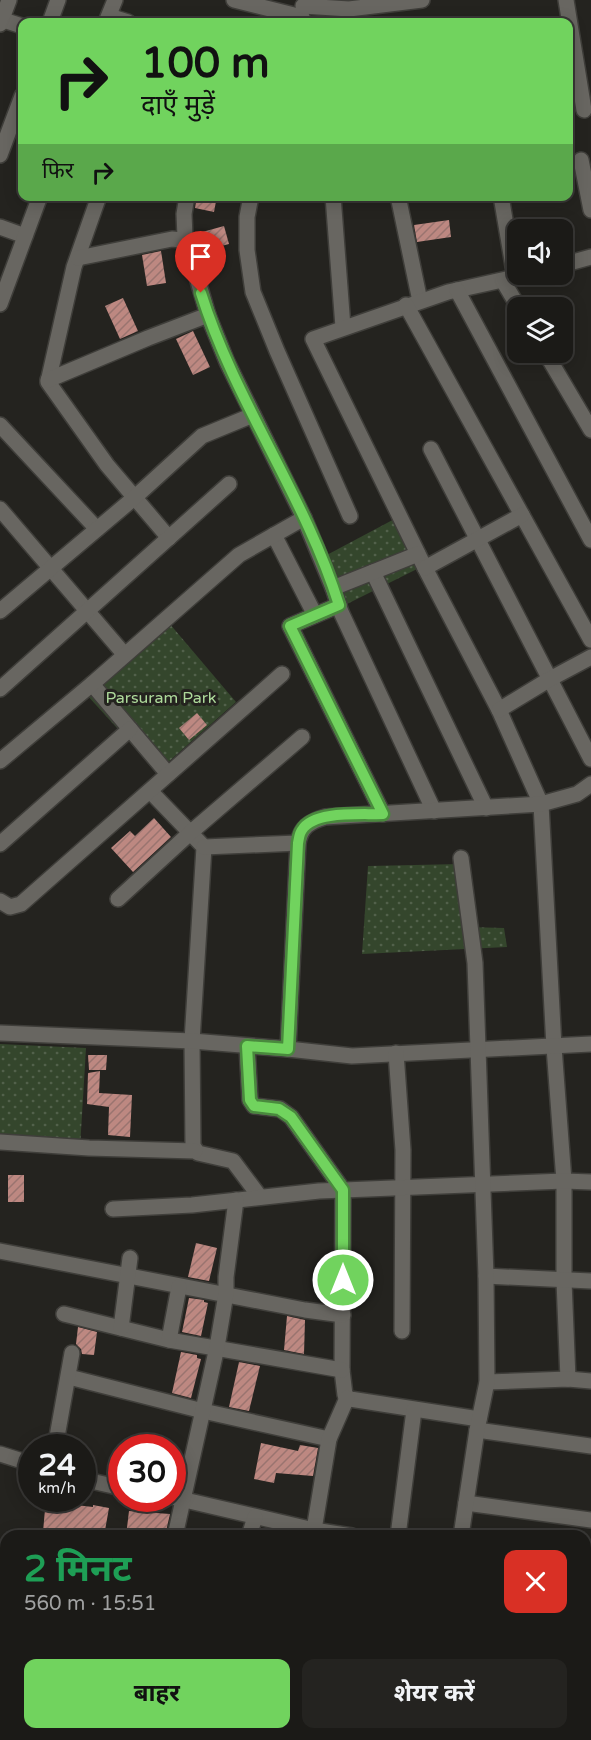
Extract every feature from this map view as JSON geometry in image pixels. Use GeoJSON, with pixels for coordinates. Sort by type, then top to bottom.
{"type":"FeatureCollection","features":[{"type":"Feature","properties":{"kind":"street"},"geometry":{"type":"LineString","coordinates":[[9,0],[1,21],[18,25]]}},
{"type":"Feature","properties":{"kind":"street"},"geometry":{"type":"LineString","coordinates":[[51,18],[58,0]]}},
{"type":"Feature","properties":{"kind":"street"},"geometry":{"type":"LineString","coordinates":[[108,18],[115,0]]}},
{"type":"Feature","properties":{"kind":"street"},"geometry":{"type":"LineString","coordinates":[[234,0],[303,11],[422,0]]}},
{"type":"Feature","properties":{"kind":"street"},"geometry":{"type":"LineString","coordinates":[[566,0],[570,18]]}},
{"type":"Feature","properties":{"kind":"street"},"geometry":{"type":"LineString","coordinates":[[573,30],[588,109],[573,112]]}},
{"type":"Feature","properties":{"kind":"street"},"geometry":{"type":"LineString","coordinates":[[0,155],[18,107]]}},
{"type":"Feature","properties":{"kind":"street"},"geometry":{"type":"LineString","coordinates":[[580,161],[591,210]]}},
{"type":"Feature","properties":{"kind":"street"},"geometry":{"type":"LineString","coordinates":[[0,304],[38,201]]}},
{"type":"Feature","properties":{"kind":"street"},"geometry":{"type":"LineString","coordinates":[[97,201],[78,258],[48,380],[92,445],[169,538]]}},
{"type":"Feature","properties":{"kind":"street"},"geometry":{"type":"LineString","coordinates":[[186,201],[184,214],[188,250],[208,315],[227,362],[304,518],[339,605],[434,811]]}},
{"type":"Feature","properties":{"kind":"street"},"geometry":{"type":"LineString","coordinates":[[250,201],[247,217],[247,250],[253,292],[350,516]]}},
{"type":"Feature","properties":{"kind":"street"},"geometry":{"type":"LineString","coordinates":[[334,201],[343,327]]}},
{"type":"Feature","properties":{"kind":"street"},"geometry":{"type":"LineString","coordinates":[[399,201],[413,303],[522,515],[591,640]]}},
{"type":"Feature","properties":{"kind":"street"},"geometry":{"type":"LineString","coordinates":[[502,201],[507,229]]}},
{"type":"Feature","properties":{"kind":"street"},"geometry":{"type":"LineString","coordinates":[[0,227],[25,236]]}},
{"type":"Feature","properties":{"kind":"street"},"geometry":{"type":"LineString","coordinates":[[78,258],[172,239],[181,240],[188,250]]}},
{"type":"Feature","properties":{"kind":"street"},"geometry":{"type":"LineString","coordinates":[[573,262],[591,257]]}},
{"type":"Feature","properties":{"kind":"street"},"geometry":{"type":"LineString","coordinates":[[507,280],[413,303],[313,339],[425,568],[499,710],[541,804],[554,1047],[564,1181],[564,1281],[568,1379]]}},
{"type":"Feature","properties":{"kind":"street"},"geometry":{"type":"LineString","coordinates":[[457,291],[591,540]]}},
{"type":"Feature","properties":{"kind":"street"},"geometry":{"type":"LineString","coordinates":[[48,380],[208,315]]}},
{"type":"Feature","properties":{"kind":"street"},"geometry":{"type":"LineString","coordinates":[[552,363],[591,429]]}},
{"type":"Feature","properties":{"kind":"street"},"geometry":{"type":"LineString","coordinates":[[0,611],[134,498],[202,436],[253,415]]}},
{"type":"Feature","properties":{"kind":"street"},"geometry":{"type":"LineString","coordinates":[[0,425],[97,529]]}},
{"type":"Feature","properties":{"kind":"street"},"geometry":{"type":"LineString","coordinates":[[431,449],[591,759]]}},
{"type":"Feature","properties":{"kind":"street"},"geometry":{"type":"LineString","coordinates":[[0,689],[229,484]]}},
{"type":"Feature","properties":{"kind":"street"},"geometry":{"type":"LineString","coordinates":[[0,509],[124,654]]}},
{"type":"Feature","properties":{"kind":"street"},"geometry":{"type":"LineString","coordinates":[[425,568],[522,515]]}},
{"type":"Feature","properties":{"kind":"street"},"geometry":{"type":"LineString","coordinates":[[0,761],[239,555],[304,518]]}},
{"type":"Feature","properties":{"kind":"street"},"geometry":{"type":"LineString","coordinates":[[274,535],[315,615]]}},
{"type":"Feature","properties":{"kind":"street"},"geometry":{"type":"LineString","coordinates":[[333,588],[418,554]]}},
{"type":"Feature","properties":{"kind":"street"},"geometry":{"type":"LineString","coordinates":[[373,572],[486,808]]}},
{"type":"Feature","properties":{"kind":"street"},"geometry":{"type":"LineString","coordinates":[[339,605],[290,626],[383,814]]}},
{"type":"Feature","properties":{"kind":"street"},"geometry":{"type":"LineString","coordinates":[[499,710],[591,657]]}},
{"type":"Feature","properties":{"kind":"street"},"geometry":{"type":"LineString","coordinates":[[0,901],[10,907],[21,904],[282,674]]}},
{"type":"Feature","properties":{"kind":"street"},"geometry":{"type":"LineString","coordinates":[[92,684],[168,774]]}},
{"type":"Feature","properties":{"kind":"street"},"geometry":{"type":"LineString","coordinates":[[0,844],[130,729]]}},
{"type":"Feature","properties":{"kind":"street"},"geometry":{"type":"LineString","coordinates":[[118,899],[190,833],[302,737]]}},
{"type":"Feature","properties":{"kind":"street"},"geometry":{"type":"LineString","coordinates":[[288,1049],[298,843],[300,831],[307,824],[325,816],[541,804],[577,794],[591,784]]}},
{"type":"Feature","properties":{"kind":"street"},"geometry":{"type":"LineString","coordinates":[[150,791],[204,847],[298,843]]}},
{"type":"Feature","properties":{"kind":"street"},"geometry":{"type":"LineString","coordinates":[[195,1151],[193,1146],[192,1041],[204,847]]}},
{"type":"Feature","properties":{"kind":"street"},"geometry":{"type":"LineString","coordinates":[[461,858],[474,956],[486,1276],[487,1382],[462,1530]]}},
{"type":"Feature","properties":{"kind":"street"},"geometry":{"type":"LineString","coordinates":[[0,1033],[192,1041],[352,1056],[591,1044]]}},
{"type":"Feature","properties":{"kind":"street"},"geometry":{"type":"LineString","coordinates":[[247,1046],[250,1100],[254,1106],[279,1109],[291,1117],[343,1190],[342,1370],[344,1392],[347,1398]]}},
{"type":"Feature","properties":{"kind":"street"},"geometry":{"type":"LineString","coordinates":[[396,1053],[403,1150],[402,1331]]}},
{"type":"Feature","properties":{"kind":"street"},"geometry":{"type":"LineString","coordinates":[[0,1142],[195,1151],[233,1161],[260,1197]]}},
{"type":"Feature","properties":{"kind":"street"},"geometry":{"type":"LineString","coordinates":[[113,1209],[180,1206],[343,1190],[564,1181],[591,1182]]}},
{"type":"Feature","properties":{"kind":"street"},"geometry":{"type":"LineString","coordinates":[[186,1470],[203,1411],[217,1347],[226,1294],[236,1200]]}},
{"type":"Feature","properties":{"kind":"street"},"geometry":{"type":"LineString","coordinates":[[0,1251],[128,1275],[178,1287],[343,1315]]}},
{"type":"Feature","properties":{"kind":"street"},"geometry":{"type":"LineString","coordinates":[[121,1328],[130,1258]]}},
{"type":"Feature","properties":{"kind":"street"},"geometry":{"type":"LineString","coordinates":[[486,1276],[591,1281]]}},
{"type":"Feature","properties":{"kind":"street"},"geometry":{"type":"LineString","coordinates":[[169,1340],[178,1287]]}},
{"type":"Feature","properties":{"kind":"street"},"geometry":{"type":"LineString","coordinates":[[64,1314],[169,1340],[342,1370]]}},
{"type":"Feature","properties":{"kind":"street"},"geometry":{"type":"LineString","coordinates":[[58,1434],[72,1353]]}},
{"type":"Feature","properties":{"kind":"street"},"geometry":{"type":"LineString","coordinates":[[69,1377],[203,1411],[329,1439]]}},
{"type":"Feature","properties":{"kind":"street"},"geometry":{"type":"LineString","coordinates":[[487,1382],[568,1379],[591,1381]]}},
{"type":"Feature","properties":{"kind":"street"},"geometry":{"type":"LineString","coordinates":[[347,1398],[591,1446]]}},
{"type":"Feature","properties":{"kind":"street"},"geometry":{"type":"LineString","coordinates":[[314,1530],[329,1439],[347,1398]]}},
{"type":"Feature","properties":{"kind":"street"},"geometry":{"type":"LineString","coordinates":[[399,1530],[414,1410]]}},
{"type":"Feature","properties":{"kind":"street"},"geometry":{"type":"LineString","coordinates":[[0,1454],[18,1460]]}},
{"type":"Feature","properties":{"kind":"street"},"geometry":{"type":"LineString","coordinates":[[186,1500],[302,1530]]}},
{"type":"Feature","properties":{"kind":"street"},"geometry":{"type":"LineString","coordinates":[[466,1503],[591,1520]]}},
{"type":"Feature","properties":{"kind":"street"},"geometry":{"type":"LineString","coordinates":[[175,1530],[177,1512]]}},
{"type":"Feature","properties":{"kind":"street"},"geometry":{"type":"LineString","coordinates":[[251,1530],[255,1517]]}},
{"type":"Feature","properties":{"kind":"green space"},"geometry":{"type":"Polygon","coordinates":[[[402,515],[429,563],[343,606],[323,557],[402,515]]]}},
{"type":"Feature","properties":{"kind":"green space","name":"Parsuram Park"},"geometry":{"type":"Polygon","coordinates":[[[169,623],[236,702],[157,772],[86,694],[169,623]]]}},
{"type":"Feature","properties":{"kind":"green space"},"geometry":{"type":"Polygon","coordinates":[[[461,864],[467,927],[504,928],[507,947],[362,954],[368,866],[461,864]]]}},
{"type":"Feature","properties":{"kind":"green space"},"geometry":{"type":"Polygon","coordinates":[[[0,1044],[86,1048],[80,1148],[0,1147],[0,1044]]]}},
{"type":"Feature","properties":{"kind":"building"},"geometry":{"type":"Polygon","coordinates":[[[196,201],[216,201],[214,212],[195,208],[196,201]]]}},
{"type":"Feature","properties":{"kind":"building"},"geometry":{"type":"Polygon","coordinates":[[[449,220],[451,237],[417,242],[414,225],[449,220]]]}},
{"type":"Feature","properties":{"kind":"building"},"geometry":{"type":"Polygon","coordinates":[[[224,226],[229,244],[199,252],[195,234],[224,226]]]}},
{"type":"Feature","properties":{"kind":"building"},"geometry":{"type":"Polygon","coordinates":[[[161,251],[166,283],[147,286],[142,255],[161,251]]]}},
{"type":"Feature","properties":{"kind":"building"},"geometry":{"type":"Polygon","coordinates":[[[123,298],[138,331],[120,339],[105,306],[123,298]]]}},
{"type":"Feature","properties":{"kind":"building"},"geometry":{"type":"Polygon","coordinates":[[[193,331],[210,367],[193,375],[176,339],[193,331]]]}},
{"type":"Feature","properties":{"kind":"building"},"geometry":{"type":"Polygon","coordinates":[[[197,713],[207,725],[189,740],[179,728],[197,713]]]}},
{"type":"Feature","properties":{"kind":"building"},"geometry":{"type":"Polygon","coordinates":[[[154,818],[171,837],[133,872],[111,848],[130,831],[135,836],[154,818]]]}},
{"type":"Feature","properties":{"kind":"building"},"geometry":{"type":"Polygon","coordinates":[[[88,1055],[107,1055],[106,1070],[89,1070],[88,1055]]]}},
{"type":"Feature","properties":{"kind":"building"},"geometry":{"type":"Polygon","coordinates":[[[100,1071],[99,1093],[132,1095],[130,1137],[108,1135],[109,1107],[87,1104],[88,1073],[100,1071]]]}},
{"type":"Feature","properties":{"kind":"building"},"geometry":{"type":"Polygon","coordinates":[[[8,1175],[24,1175],[24,1202],[8,1202],[8,1175]]]}},
{"type":"Feature","properties":{"kind":"building"},"geometry":{"type":"Polygon","coordinates":[[[196,1243],[217,1248],[209,1281],[188,1277],[196,1243]]]}},
{"type":"Feature","properties":{"kind":"building"},"geometry":{"type":"Polygon","coordinates":[[[189,1298],[204,1300],[208,1303],[201,1336],[182,1332],[189,1298]]]}},
{"type":"Feature","properties":{"kind":"building"},"geometry":{"type":"Polygon","coordinates":[[[287,1316],[305,1320],[304,1354],[284,1350],[287,1316]]]}},
{"type":"Feature","properties":{"kind":"building"},"geometry":{"type":"Polygon","coordinates":[[[78,1327],[97,1332],[94,1355],[82,1354],[76,1344],[78,1327]]]}},
{"type":"Feature","properties":{"kind":"building"},"geometry":{"type":"Polygon","coordinates":[[[181,1352],[197,1355],[197,1358],[201,1359],[191,1398],[172,1393],[181,1352]]]}},
{"type":"Feature","properties":{"kind":"building"},"geometry":{"type":"Polygon","coordinates":[[[239,1362],[260,1366],[249,1411],[229,1407],[239,1362]]]}},
{"type":"Feature","properties":{"kind":"building"},"geometry":{"type":"Polygon","coordinates":[[[261,1443],[298,1451],[300,1445],[318,1448],[313,1476],[276,1473],[274,1483],[254,1479],[261,1443]]]}},
{"type":"Feature","properties":{"kind":"building"},"geometry":{"type":"Polygon","coordinates":[[[96,1506],[108,1508],[105,1530],[43,1530],[45,1512],[96,1512],[96,1506]]]}},
{"type":"Feature","properties":{"kind":"building"},"geometry":{"type":"Polygon","coordinates":[[[129,1512],[170,1514],[166,1530],[127,1530],[129,1512]]]}},
{"type":"Feature","properties":{"kind":"route"},"geometry":{"type":"LineString","coordinates":[[201,293],[227,362],[294,495],[339,605],[290,626],[383,814],[325,816],[307,824],[300,831],[288,1049],[247,1046],[250,1100],[254,1106],[279,1109],[291,1117],[343,1190],[343,1280]]}}]}
